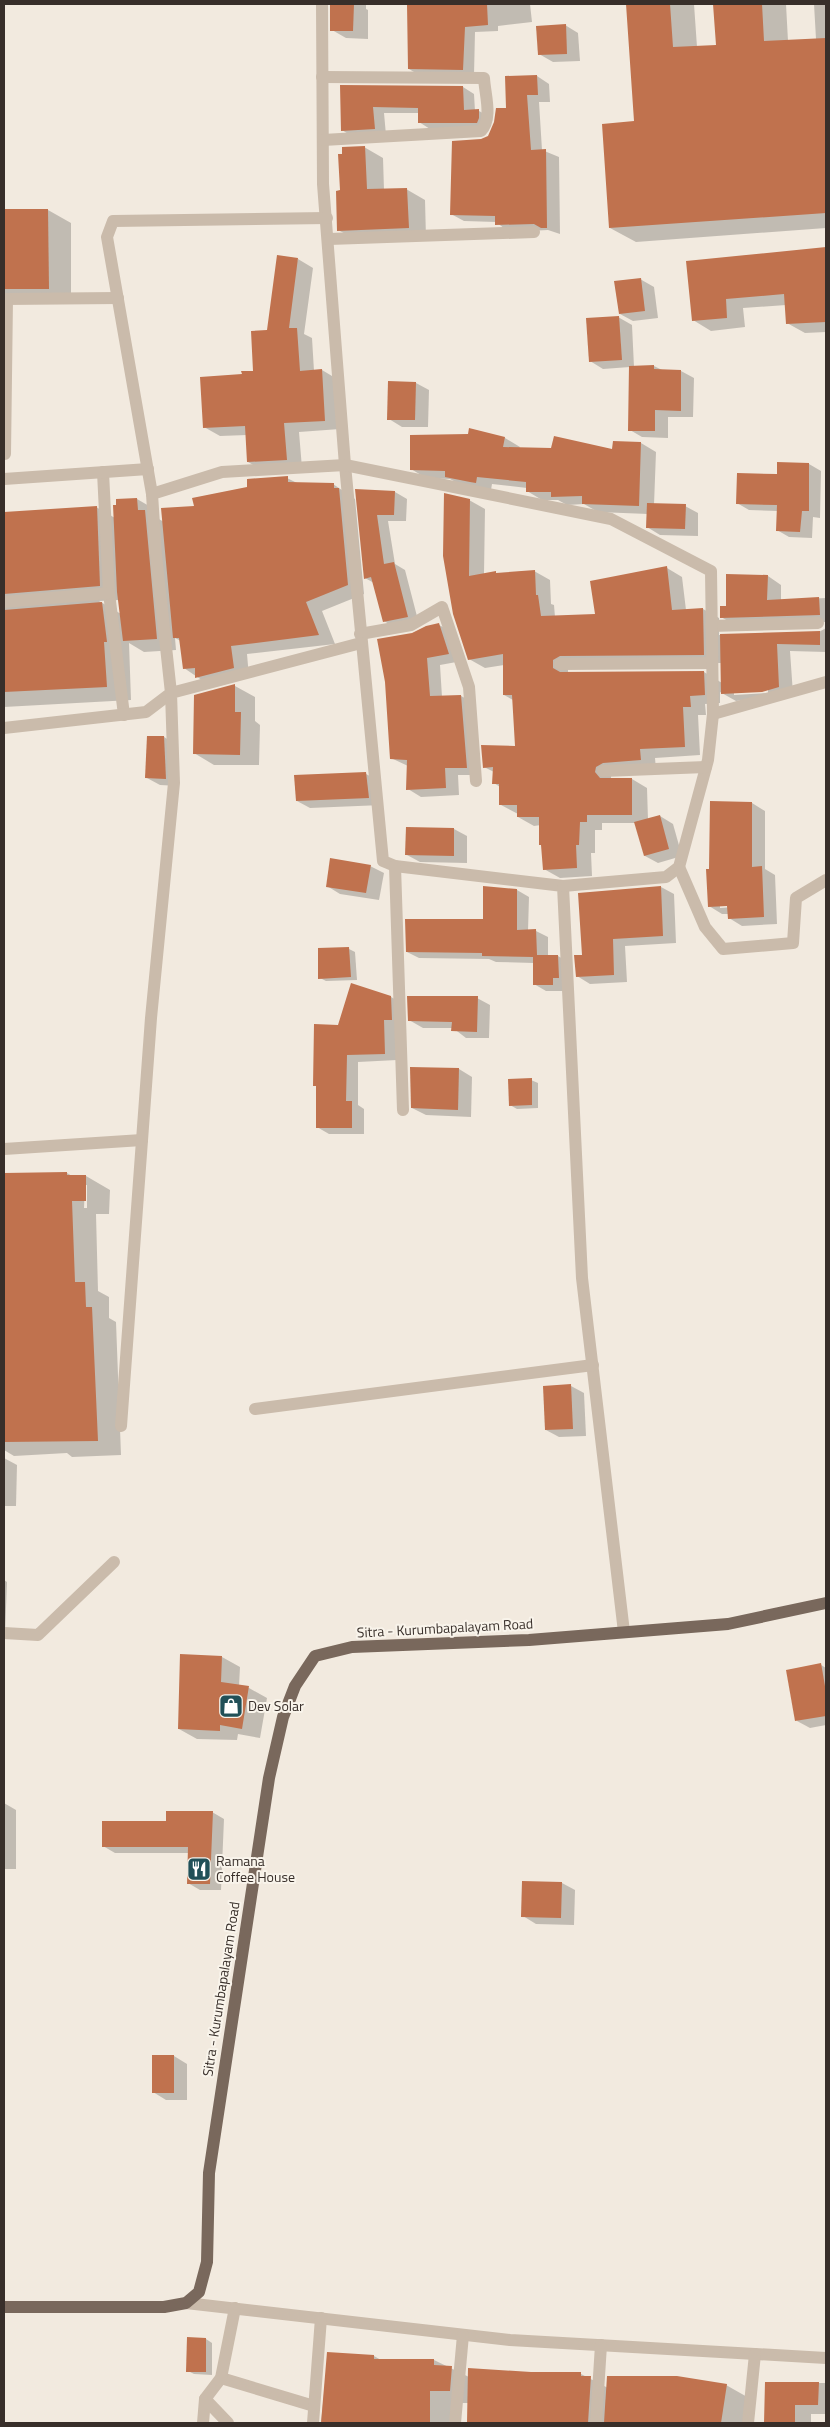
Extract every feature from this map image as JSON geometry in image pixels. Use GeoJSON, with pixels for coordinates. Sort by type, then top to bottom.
{"type":"FeatureCollection","features":[{"type":"Feature","properties":{"kind":"main road","name":"Sitra - Kurumbapalayam Road"},"geometry":{"type":"LineString","coordinates":[[186,2303],[199,2292],[207,2262],[209,2173],[268,1778],[283,1717],[295,1686],[315,1656],[352,1647],[529,1640],[728,1624],[826,1603]]}},
{"type":"Feature","properties":{"kind":"main road"},"geometry":{"type":"LineString","coordinates":[[4,2307],[119,2308],[164,2307],[186,2303]]}},
{"type":"Feature","properties":{"kind":"street"},"geometry":{"type":"LineString","coordinates":[[152,494],[222,472],[345,464],[611,519],[711,571],[713,714],[706,767],[679,867],[666,877],[563,886],[395,866],[383,861],[345,464],[326,218],[323,140],[322,4]]}},
{"type":"Feature","properties":{"kind":"street"},"geometry":{"type":"LineString","coordinates":[[322,77],[484,78],[488,118],[487,125],[481,131],[323,140]]}},
{"type":"Feature","properties":{"kind":"street"},"geometry":{"type":"LineString","coordinates":[[121,1426],[151,1018],[174,783],[171,693],[156,555],[152,494],[107,237],[113,221],[326,218]]}},
{"type":"Feature","properties":{"kind":"street"},"geometry":{"type":"LineString","coordinates":[[329,240],[534,232]]}},
{"type":"Feature","properties":{"kind":"street"},"geometry":{"type":"LineString","coordinates":[[5,454],[6,299],[118,298]]}},
{"type":"Feature","properties":{"kind":"street"},"geometry":{"type":"LineString","coordinates":[[4,479],[148,469]]}},
{"type":"Feature","properties":{"kind":"street"},"geometry":{"type":"LineString","coordinates":[[103,472],[109,593],[124,715]]}},
{"type":"Feature","properties":{"kind":"street"},"geometry":{"type":"LineString","coordinates":[[4,602],[109,593]]}},
{"type":"Feature","properties":{"kind":"street"},"geometry":{"type":"LineString","coordinates":[[4,728],[146,712],[171,693],[411,625],[442,607],[469,686],[476,781]]}},
{"type":"Feature","properties":{"kind":"street"},"geometry":{"type":"LineString","coordinates":[[712,626],[818,623]]}},
{"type":"Feature","properties":{"kind":"street"},"geometry":{"type":"LineString","coordinates":[[560,664],[712,663]]}},
{"type":"Feature","properties":{"kind":"street"},"geometry":{"type":"LineString","coordinates":[[713,714],[826,682]]}},
{"type":"Feature","properties":{"kind":"street"},"geometry":{"type":"LineString","coordinates":[[603,771],[706,767]]}},
{"type":"Feature","properties":{"kind":"street"},"geometry":{"type":"LineString","coordinates":[[395,866],[403,1110]]}},
{"type":"Feature","properties":{"kind":"street"},"geometry":{"type":"LineString","coordinates":[[679,867],[706,927],[723,949],[793,943],[796,898],[826,880]]}},
{"type":"Feature","properties":{"kind":"street"},"geometry":{"type":"LineString","coordinates":[[563,886],[582,1278],[624,1632]]}},
{"type":"Feature","properties":{"kind":"street"},"geometry":{"type":"LineString","coordinates":[[4,1149],[142,1140]]}},
{"type":"Feature","properties":{"kind":"street"},"geometry":{"type":"LineString","coordinates":[[255,1409],[593,1366]]}},
{"type":"Feature","properties":{"kind":"street"},"geometry":{"type":"LineString","coordinates":[[4,1633],[38,1635],[114,1562]]}},
{"type":"Feature","properties":{"kind":"street"},"geometry":{"type":"LineString","coordinates":[[186,2303],[510,2340],[826,2358]]}},
{"type":"Feature","properties":{"kind":"street"},"geometry":{"type":"LineString","coordinates":[[203,2423],[204,2399],[221,2378],[235,2308]]}},
{"type":"Feature","properties":{"kind":"street"},"geometry":{"type":"LineString","coordinates":[[313,2423],[320,2318]]}},
{"type":"Feature","properties":{"kind":"street"},"geometry":{"type":"LineString","coordinates":[[456,2423],[463,2334]]}},
{"type":"Feature","properties":{"kind":"street"},"geometry":{"type":"LineString","coordinates":[[596,2423],[601,2345]]}},
{"type":"Feature","properties":{"kind":"street"},"geometry":{"type":"LineString","coordinates":[[748,2423],[755,2354]]}},
{"type":"Feature","properties":{"kind":"street"},"geometry":{"type":"LineString","coordinates":[[221,2378],[314,2406]]}},
{"type":"Feature","properties":{"kind":"street"},"geometry":{"type":"LineString","coordinates":[[204,2399],[228,2423]]}},
{"type":"Feature","properties":{"kind":"building"},"geometry":{"type":"Polygon","coordinates":[[[330,4],[354,4],[353,31],[330,31],[330,4]]]}},
{"type":"Feature","properties":{"kind":"building"},"geometry":{"type":"Polygon","coordinates":[[[407,4],[487,4],[488,25],[465,27],[463,70],[408,69],[407,4]]]}},
{"type":"Feature","properties":{"kind":"building"},"geometry":{"type":"Polygon","coordinates":[[[626,4],[670,4],[673,47],[716,45],[713,4],[762,4],[764,41],[826,38],[826,213],[609,228],[602,124],[634,121],[626,4]]]}},
{"type":"Feature","properties":{"kind":"building"},"geometry":{"type":"Polygon","coordinates":[[[566,24],[567,54],[538,55],[536,26],[566,24]]]}},
{"type":"Feature","properties":{"kind":"building"},"geometry":{"type":"Polygon","coordinates":[[[537,75],[538,95],[527,95],[531,150],[546,149],[547,228],[541,228],[534,224],[495,225],[495,216],[450,215],[452,141],[481,139],[488,136],[494,122],[496,108],[506,108],[505,76],[537,75]]]}},
{"type":"Feature","properties":{"kind":"building"},"geometry":{"type":"Polygon","coordinates":[[[340,85],[463,86],[464,110],[479,109],[479,118],[477,123],[418,123],[418,108],[373,107],[375,129],[341,131],[340,85]]]}},
{"type":"Feature","properties":{"kind":"building"},"geometry":{"type":"Polygon","coordinates":[[[365,146],[367,189],[407,188],[409,228],[337,231],[336,191],[340,190],[338,154],[342,154],[342,147],[365,146]]]}},
{"type":"Feature","properties":{"kind":"building"},"geometry":{"type":"Polygon","coordinates":[[[4,209],[48,209],[49,289],[4,289],[4,209]]]}},
{"type":"Feature","properties":{"kind":"building"},"geometry":{"type":"Polygon","coordinates":[[[826,247],[826,322],[786,324],[784,294],[726,299],[727,318],[692,321],[686,261],[826,247]]]}},
{"type":"Feature","properties":{"kind":"building"},"geometry":{"type":"Polygon","coordinates":[[[277,255],[298,258],[289,328],[297,328],[300,371],[322,369],[325,421],[284,423],[287,460],[247,462],[245,426],[203,428],[200,377],[242,374],[241,371],[253,371],[251,331],[267,330],[277,255]]]}},
{"type":"Feature","properties":{"kind":"building"},"geometry":{"type":"Polygon","coordinates":[[[641,278],[645,311],[619,314],[614,281],[641,278]]]}},
{"type":"Feature","properties":{"kind":"building"},"geometry":{"type":"Polygon","coordinates":[[[619,316],[622,360],[589,362],[586,318],[619,316]]]}},
{"type":"Feature","properties":{"kind":"building"},"geometry":{"type":"Polygon","coordinates":[[[654,365],[654,369],[681,370],[681,411],[655,410],[655,431],[628,431],[629,366],[654,365]]]}},
{"type":"Feature","properties":{"kind":"building"},"geometry":{"type":"Polygon","coordinates":[[[388,381],[416,382],[415,420],[387,420],[388,381]]]}},
{"type":"Feature","properties":{"kind":"building"},"geometry":{"type":"Polygon","coordinates":[[[469,428],[505,437],[503,447],[551,448],[554,436],[612,449],[613,441],[641,442],[639,506],[582,504],[582,496],[551,497],[551,492],[526,492],[526,482],[477,477],[476,483],[445,477],[445,471],[410,470],[410,435],[468,434],[469,428]]]}},
{"type":"Feature","properties":{"kind":"building"},"geometry":{"type":"Polygon","coordinates":[[[777,462],[809,463],[809,511],[802,511],[800,532],[776,531],[777,505],[736,504],[737,473],[777,474],[777,462]]]}},
{"type":"Feature","properties":{"kind":"building"},"geometry":{"type":"Polygon","coordinates":[[[288,476],[288,482],[334,483],[334,488],[339,488],[348,585],[306,602],[319,635],[231,646],[234,668],[195,678],[195,668],[183,669],[179,638],[173,638],[161,508],[194,506],[192,498],[247,487],[247,479],[288,476]]]}},
{"type":"Feature","properties":{"kind":"building"},"geometry":{"type":"Polygon","coordinates":[[[355,489],[395,491],[394,515],[377,515],[384,564],[394,562],[408,617],[383,622],[371,577],[364,579],[355,489]]]}},
{"type":"Feature","properties":{"kind":"building"},"geometry":{"type":"Polygon","coordinates":[[[444,493],[470,499],[469,576],[496,571],[496,573],[535,570],[536,595],[538,595],[541,616],[595,614],[590,581],[667,566],[672,610],[703,608],[704,655],[560,656],[553,660],[553,668],[560,672],[704,671],[705,695],[690,696],[691,707],[683,707],[685,747],[640,749],[641,760],[603,763],[596,767],[595,772],[600,778],[632,778],[632,815],[587,815],[587,822],[580,822],[579,845],[576,845],[577,868],[543,870],[541,845],[539,845],[539,817],[517,817],[517,805],[499,805],[499,784],[492,784],[493,767],[483,768],[481,745],[515,746],[512,695],[503,695],[503,654],[468,660],[453,614],[443,556],[444,493]]]}},
{"type":"Feature","properties":{"kind":"building"},"geometry":{"type":"Polygon","coordinates":[[[137,498],[138,510],[145,510],[157,639],[123,641],[117,592],[113,505],[116,505],[116,499],[137,498]]]}},
{"type":"Feature","properties":{"kind":"building"},"geometry":{"type":"Polygon","coordinates":[[[647,503],[686,504],[685,529],[646,528],[647,503]]]}},
{"type":"Feature","properties":{"kind":"building"},"geometry":{"type":"Polygon","coordinates":[[[97,506],[100,586],[4,594],[4,512],[97,506]]]}},
{"type":"Feature","properties":{"kind":"building"},"geometry":{"type":"Polygon","coordinates":[[[726,574],[768,575],[767,600],[819,597],[820,615],[720,618],[720,606],[726,606],[726,574]]]}},
{"type":"Feature","properties":{"kind":"building"},"geometry":{"type":"Polygon","coordinates":[[[102,602],[107,642],[104,642],[107,687],[4,692],[4,610],[102,602]]]}},
{"type":"Feature","properties":{"kind":"building"},"geometry":{"type":"Polygon","coordinates":[[[439,623],[449,654],[427,658],[430,696],[461,695],[467,768],[445,768],[446,788],[406,790],[407,760],[390,759],[385,682],[377,639],[412,633],[426,626],[439,623]]]}},
{"type":"Feature","properties":{"kind":"building"},"geometry":{"type":"Polygon","coordinates":[[[820,631],[820,645],[777,644],[779,687],[762,692],[721,694],[720,634],[820,631]]]}},
{"type":"Feature","properties":{"kind":"building"},"geometry":{"type":"Polygon","coordinates":[[[235,684],[235,712],[241,712],[240,755],[193,754],[194,695],[235,684]]]}},
{"type":"Feature","properties":{"kind":"building"},"geometry":{"type":"Polygon","coordinates":[[[147,736],[164,736],[166,779],[145,778],[147,736]]]}},
{"type":"Feature","properties":{"kind":"building"},"geometry":{"type":"Polygon","coordinates":[[[366,772],[369,798],[296,801],[294,775],[366,772]]]}},
{"type":"Feature","properties":{"kind":"building"},"geometry":{"type":"Polygon","coordinates":[[[710,801],[752,802],[752,867],[762,866],[764,917],[728,919],[727,906],[708,907],[706,869],[709,869],[710,801]]]}},
{"type":"Feature","properties":{"kind":"building"},"geometry":{"type":"Polygon","coordinates":[[[660,815],[669,849],[644,856],[634,822],[660,815]]]}},
{"type":"Feature","properties":{"kind":"building"},"geometry":{"type":"Polygon","coordinates":[[[406,827],[454,828],[454,856],[405,855],[406,827]]]}},
{"type":"Feature","properties":{"kind":"building"},"geometry":{"type":"Polygon","coordinates":[[[330,858],[371,865],[366,893],[326,887],[330,858]]]}},
{"type":"Feature","properties":{"kind":"building"},"geometry":{"type":"Polygon","coordinates":[[[483,886],[517,889],[517,930],[536,929],[537,955],[558,955],[559,978],[553,978],[553,985],[533,985],[533,957],[482,956],[482,953],[406,952],[405,919],[483,919],[483,886]]]}},
{"type":"Feature","properties":{"kind":"building"},"geometry":{"type":"Polygon","coordinates":[[[661,886],[663,936],[613,939],[614,975],[576,977],[574,955],[582,955],[578,893],[661,886]]]}},
{"type":"Feature","properties":{"kind":"building"},"geometry":{"type":"Polygon","coordinates":[[[349,947],[351,977],[318,979],[318,948],[349,947]]]}},
{"type":"Feature","properties":{"kind":"building"},"geometry":{"type":"Polygon","coordinates":[[[351,983],[391,996],[392,1020],[384,1020],[385,1054],[347,1055],[346,1101],[352,1101],[352,1128],[316,1128],[316,1086],[313,1086],[314,1024],[338,1025],[351,983]]]}},
{"type":"Feature","properties":{"kind":"building"},"geometry":{"type":"Polygon","coordinates":[[[407,996],[478,996],[477,1032],[451,1031],[452,1022],[408,1021],[407,996]]]}},
{"type":"Feature","properties":{"kind":"building"},"geometry":{"type":"Polygon","coordinates":[[[410,1067],[459,1068],[458,1110],[411,1108],[410,1067]]]}},
{"type":"Feature","properties":{"kind":"building"},"geometry":{"type":"Polygon","coordinates":[[[532,1078],[532,1105],[509,1106],[508,1079],[532,1078]]]}},
{"type":"Feature","properties":{"kind":"building"},"geometry":{"type":"Polygon","coordinates":[[[67,1172],[67,1175],[86,1175],[86,1201],[72,1201],[75,1282],[85,1282],[86,1307],[92,1307],[98,1441],[4,1442],[4,1173],[67,1172]]]}},
{"type":"Feature","properties":{"kind":"building"},"geometry":{"type":"Polygon","coordinates":[[[571,1384],[573,1429],[545,1430],[543,1386],[571,1384]]]}},
{"type":"Feature","properties":{"kind":"building"},"geometry":{"type":"Polygon","coordinates":[[[180,1654],[222,1656],[221,1682],[249,1686],[242,1729],[220,1725],[220,1731],[178,1729],[180,1654]]]}},
{"type":"Feature","properties":{"kind":"building"},"geometry":{"type":"Polygon","coordinates":[[[821,1663],[826,1692],[826,1716],[795,1721],[786,1670],[821,1663]]]}},
{"type":"Feature","properties":{"kind":"building"},"geometry":{"type":"Polygon","coordinates":[[[166,1811],[213,1811],[210,1884],[187,1884],[188,1847],[102,1847],[102,1821],[166,1821],[166,1811]]]}},
{"type":"Feature","properties":{"kind":"building"},"geometry":{"type":"Polygon","coordinates":[[[522,1881],[562,1882],[561,1918],[521,1917],[522,1881]]]}},
{"type":"Feature","properties":{"kind":"building"},"geometry":{"type":"Polygon","coordinates":[[[152,2055],[174,2055],[174,2093],[152,2093],[152,2055]]]}},
{"type":"Feature","properties":{"kind":"building"},"geometry":{"type":"Polygon","coordinates":[[[187,2337],[206,2338],[206,2372],[186,2372],[187,2337]]]}},
{"type":"Feature","properties":{"kind":"building"},"geometry":{"type":"Polygon","coordinates":[[[327,2352],[374,2355],[374,2359],[434,2359],[434,2365],[452,2366],[450,2391],[430,2391],[430,2423],[321,2423],[327,2352]]]}},
{"type":"Feature","properties":{"kind":"building"},"geometry":{"type":"Polygon","coordinates":[[[468,2368],[531,2372],[581,2372],[581,2376],[591,2376],[588,2423],[467,2423],[468,2368]]]}},
{"type":"Feature","properties":{"kind":"building"},"geometry":{"type":"Polygon","coordinates":[[[607,2376],[677,2376],[727,2384],[721,2423],[604,2423],[607,2376]]]}},
{"type":"Feature","properties":{"kind":"building"},"geometry":{"type":"Polygon","coordinates":[[[765,2382],[819,2382],[818,2405],[795,2405],[795,2423],[764,2423],[765,2382]]]}},
{"type":"Feature","properties":{"kind":"place","name":"Dev Solar"},"geometry":{"type":"Point","coordinates":[231,1706]}},
{"type":"Feature","properties":{"kind":"place","name":"Ramana Coffee House"},"geometry":{"type":"Point","coordinates":[199,1869]}}]}
